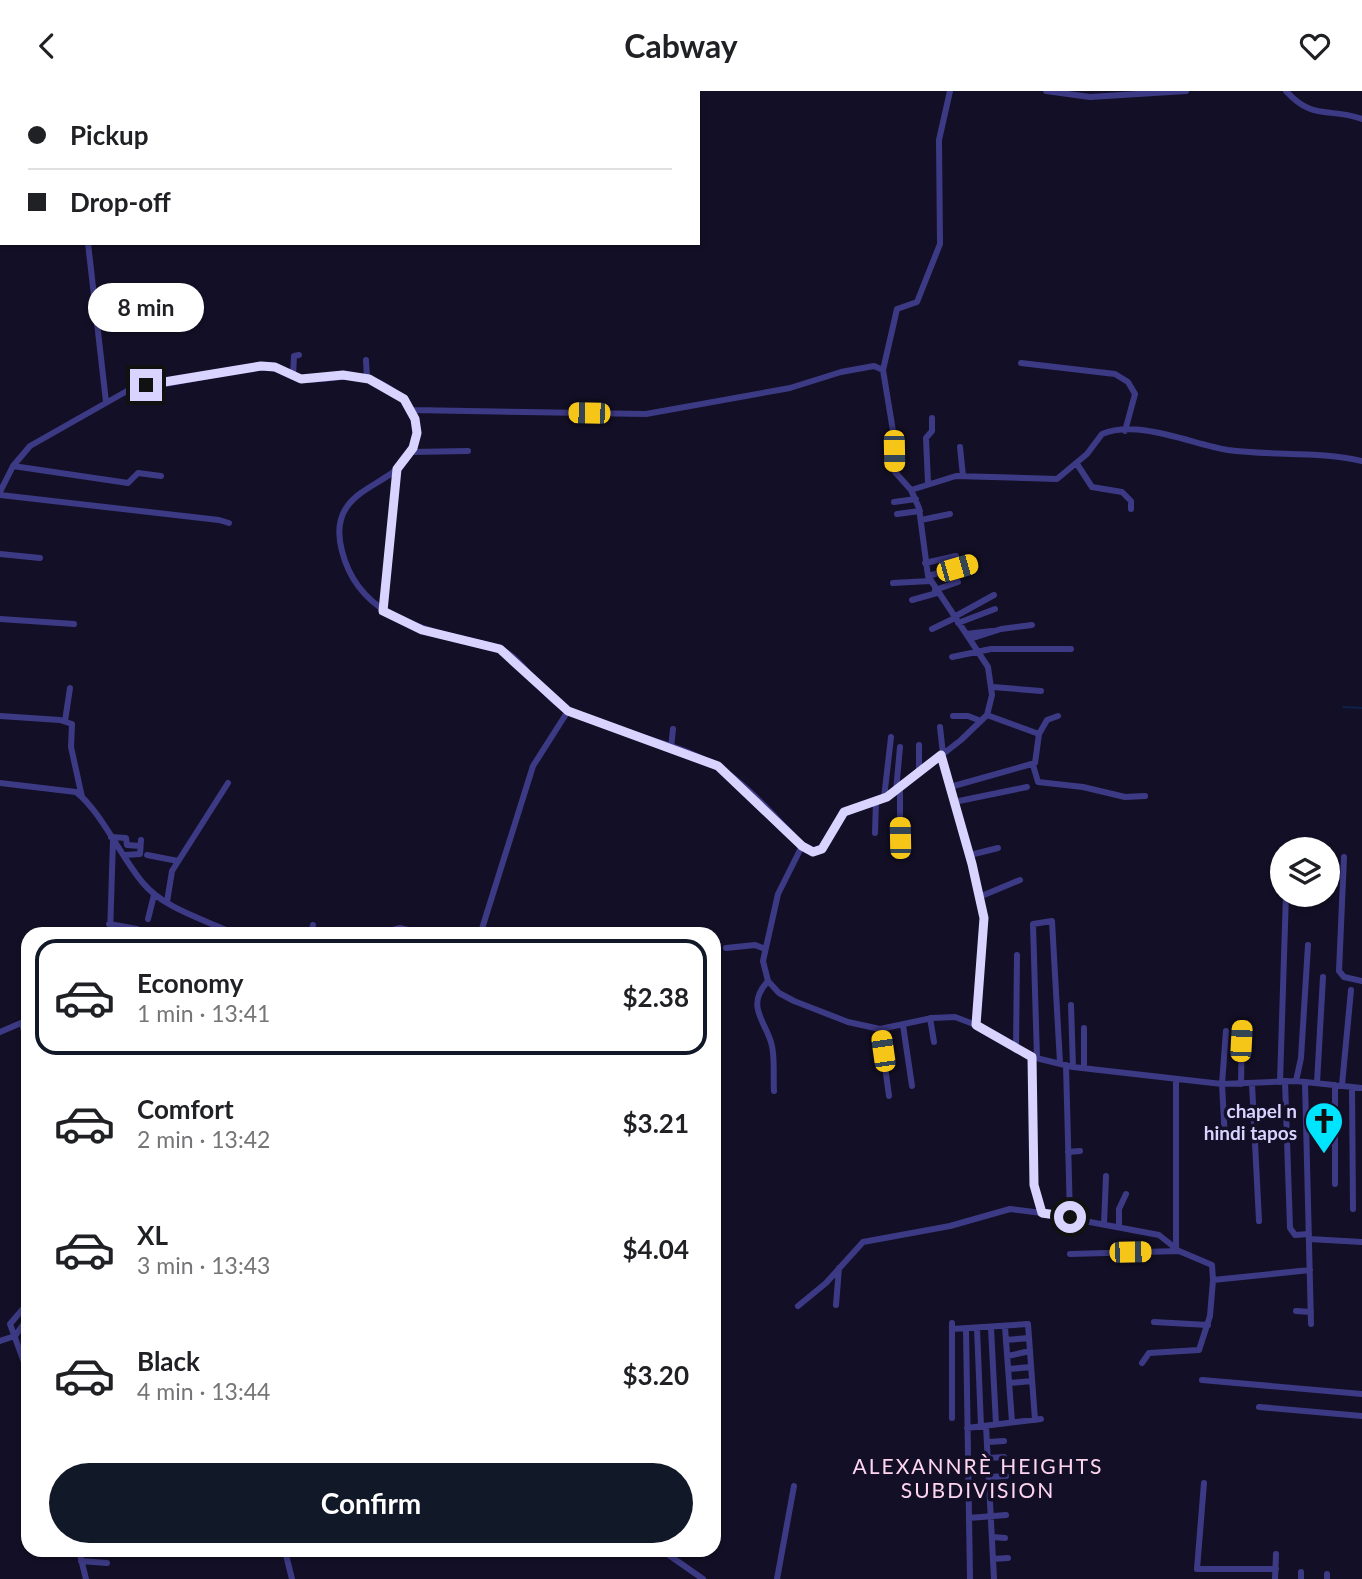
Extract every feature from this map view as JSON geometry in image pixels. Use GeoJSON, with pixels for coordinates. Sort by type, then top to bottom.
{"type":"FeatureCollection","features":[{"type":"Feature","properties":{"kind":"street"},"geometry":{"type":"LineString","coordinates":[[229,523],[0,494],[13,466],[37,440],[134,388],[268,366],[301,379],[343,375],[367,379],[398,394],[412,410],[417,433],[411,452],[397,469],[355,497],[345,512],[341,548],[351,574],[383,611],[422,630],[500,649],[568,711],[722,769],[802,846],[813,852],[819,851],[842,814],[898,789],[981,721],[987,715],[993,687],[991,674],[979,652],[929,579],[920,511],[911,489],[895,472],[892,423],[883,370],[897,309],[917,302],[939,248],[939,140],[950,91]]}},
{"type":"Feature","properties":{"kind":"street"},"geometry":{"type":"LineString","coordinates":[[1046,91],[1090,97],[1186,91]]}},
{"type":"Feature","properties":{"kind":"street"},"geometry":{"type":"LineString","coordinates":[[1286,91],[1310,111],[1344,114],[1362,119]]}},
{"type":"Feature","properties":{"kind":"street"},"geometry":{"type":"LineString","coordinates":[[88,245],[106,402]]}},
{"type":"Feature","properties":{"kind":"street"},"geometry":{"type":"LineString","coordinates":[[293,376],[294,356],[299,355]]}},
{"type":"Feature","properties":{"kind":"street"},"geometry":{"type":"LineString","coordinates":[[366,361],[367,379]]}},
{"type":"Feature","properties":{"kind":"street"},"geometry":{"type":"LineString","coordinates":[[1021,363],[1122,377],[1135,394],[1125,431]]}},
{"type":"Feature","properties":{"kind":"street"},"geometry":{"type":"LineString","coordinates":[[412,410],[646,414],[790,388],[841,372],[874,366],[883,370]]}},
{"type":"Feature","properties":{"kind":"street"},"geometry":{"type":"LineString","coordinates":[[928,483],[926,438],[932,431],[932,418]]}},
{"type":"Feature","properties":{"kind":"street"},"geometry":{"type":"LineString","coordinates":[[911,489],[963,476],[1057,479],[1077,464],[1102,434],[1125,431],[1164,433],[1226,450],[1362,461]]}},
{"type":"Feature","properties":{"kind":"street"},"geometry":{"type":"LineString","coordinates":[[960,447],[963,476]]}},
{"type":"Feature","properties":{"kind":"street"},"geometry":{"type":"LineString","coordinates":[[411,452],[468,451]]}},
{"type":"Feature","properties":{"kind":"street"},"geometry":{"type":"LineString","coordinates":[[1077,464],[1092,487],[1122,492],[1131,501],[1131,509]]}},
{"type":"Feature","properties":{"kind":"street"},"geometry":{"type":"LineString","coordinates":[[13,466],[128,483],[138,473],[161,476]]}},
{"type":"Feature","properties":{"kind":"street"},"geometry":{"type":"LineString","coordinates":[[383,611],[397,469]]}},
{"type":"Feature","properties":{"kind":"street"},"geometry":{"type":"LineString","coordinates":[[894,502],[916,499]]}},
{"type":"Feature","properties":{"kind":"street"},"geometry":{"type":"LineString","coordinates":[[897,514],[920,511]]}},
{"type":"Feature","properties":{"kind":"street"},"geometry":{"type":"LineString","coordinates":[[921,520],[950,515]]}},
{"type":"Feature","properties":{"kind":"street"},"geometry":{"type":"LineString","coordinates":[[0,554],[40,558]]}},
{"type":"Feature","properties":{"kind":"street"},"geometry":{"type":"LineString","coordinates":[[925,563],[956,556]]}},
{"type":"Feature","properties":{"kind":"street"},"geometry":{"type":"LineString","coordinates":[[893,583],[929,579],[971,564]]}},
{"type":"Feature","properties":{"kind":"street"},"geometry":{"type":"LineString","coordinates":[[912,600],[958,582]]}},
{"type":"Feature","properties":{"kind":"street"},"geometry":{"type":"LineString","coordinates":[[956,619],[994,595]]}},
{"type":"Feature","properties":{"kind":"street"},"geometry":{"type":"LineString","coordinates":[[932,629],[956,619],[995,609]]}},
{"type":"Feature","properties":{"kind":"street"},"geometry":{"type":"LineString","coordinates":[[0,618],[74,624]]}},
{"type":"Feature","properties":{"kind":"street"},"geometry":{"type":"LineString","coordinates":[[968,636],[1032,625]]}},
{"type":"Feature","properties":{"kind":"street"},"geometry":{"type":"LineString","coordinates":[[951,657],[1012,647],[1071,649]]}},
{"type":"Feature","properties":{"kind":"street"},"geometry":{"type":"LineString","coordinates":[[993,687],[1041,691]]}},
{"type":"Feature","properties":{"kind":"street"},"geometry":{"type":"LineString","coordinates":[[65,721],[70,688]]}},
{"type":"Feature","properties":{"kind":"street"},"geometry":{"type":"LineString","coordinates":[[483,927],[536,758],[568,711]]}},
{"type":"Feature","properties":{"kind":"street"},"geometry":{"type":"LineString","coordinates":[[987,715],[1039,734]]}},
{"type":"Feature","properties":{"kind":"street"},"geometry":{"type":"LineString","coordinates":[[0,716],[65,721],[72,724],[71,747],[82,796],[143,884],[154,895],[220,927]]}},
{"type":"Feature","properties":{"kind":"street"},"geometry":{"type":"LineString","coordinates":[[953,716],[968,716],[981,721]]}},
{"type":"Feature","properties":{"kind":"street"},"geometry":{"type":"LineString","coordinates":[[1058,716],[1047,720],[1039,734],[1033,765],[1038,782],[1083,787],[1125,797],[1145,796]]}},
{"type":"Feature","properties":{"kind":"street"},"geometry":{"type":"LineString","coordinates":[[940,727],[942,754],[970,855],[984,921],[976,1025]]}},
{"type":"Feature","properties":{"kind":"street"},"geometry":{"type":"LineString","coordinates":[[671,748],[673,729]]}},
{"type":"Feature","properties":{"kind":"street"},"geometry":{"type":"LineString","coordinates":[[874,833],[891,737]]}},
{"type":"Feature","properties":{"kind":"street"},"geometry":{"type":"LineString","coordinates":[[919,745],[919,772]]}},
{"type":"Feature","properties":{"kind":"street"},"geometry":{"type":"LineString","coordinates":[[900,747],[900,838]]}},
{"type":"Feature","properties":{"kind":"street"},"geometry":{"type":"LineString","coordinates":[[950,787],[1033,765]]}},
{"type":"Feature","properties":{"kind":"street"},"geometry":{"type":"LineString","coordinates":[[0,783],[66,789],[82,796]]}},
{"type":"Feature","properties":{"kind":"street"},"geometry":{"type":"LineString","coordinates":[[167,902],[172,871],[228,783]]}},
{"type":"Feature","properties":{"kind":"street"},"geometry":{"type":"LineString","coordinates":[[954,802],[1027,787]]}},
{"type":"Feature","properties":{"kind":"street"},"geometry":{"type":"LineString","coordinates":[[112,839],[126,838],[127,845],[141,843],[139,855],[125,855]]}},
{"type":"Feature","properties":{"kind":"street"},"geometry":{"type":"LineString","coordinates":[[109,927],[112,839]]}},
{"type":"Feature","properties":{"kind":"street"},"geometry":{"type":"LineString","coordinates":[[802,846],[778,894],[763,961],[768,981],[794,1001],[848,1022],[880,1029],[955,1017],[976,1025],[1034,1058],[1084,1068],[1222,1084],[1296,1081],[1362,1088]]}},
{"type":"Feature","properties":{"kind":"street"},"geometry":{"type":"LineString","coordinates":[[970,855],[998,848]]}},
{"type":"Feature","properties":{"kind":"street"},"geometry":{"type":"LineString","coordinates":[[149,853],[178,861]]}},
{"type":"Feature","properties":{"kind":"street"},"geometry":{"type":"LineString","coordinates":[[1344,857],[1339,971],[1344,977],[1362,981]]}},
{"type":"Feature","properties":{"kind":"street"},"geometry":{"type":"LineString","coordinates":[[979,897],[1020,880]]}},
{"type":"Feature","properties":{"kind":"street"},"geometry":{"type":"LineString","coordinates":[[148,919],[154,895]]}},
{"type":"Feature","properties":{"kind":"street"},"geometry":{"type":"LineString","coordinates":[[1285,907],[1279,1038],[1290,1228],[1296,1235],[1362,1242]]}},
{"type":"Feature","properties":{"kind":"street"},"geometry":{"type":"LineString","coordinates":[[102,916],[109,909]]}},
{"type":"Feature","properties":{"kind":"street"},"geometry":{"type":"LineString","coordinates":[[1042,1213],[1034,1185],[1033,924],[1052,921],[1067,1065]]}},
{"type":"Feature","properties":{"kind":"street"},"geometry":{"type":"LineString","coordinates":[[109,924],[126,927]]}},
{"type":"Feature","properties":{"kind":"street"},"geometry":{"type":"LineString","coordinates":[[1296,1081],[1301,1058],[1308,945]]}},
{"type":"Feature","properties":{"kind":"street"},"geometry":{"type":"LineString","coordinates":[[726,948],[755,946],[765,949]]}},
{"type":"Feature","properties":{"kind":"street"},"geometry":{"type":"LineString","coordinates":[[1016,1050],[1017,955]]}},
{"type":"Feature","properties":{"kind":"street"},"geometry":{"type":"LineString","coordinates":[[1317,1083],[1323,977]]}},
{"type":"Feature","properties":{"kind":"street"},"geometry":{"type":"LineString","coordinates":[[768,981],[758,996],[761,1025],[772,1046],[774,1091]]}},
{"type":"Feature","properties":{"kind":"street"},"geometry":{"type":"LineString","coordinates":[[1335,1184],[1339,1085],[1350,990]]}},
{"type":"Feature","properties":{"kind":"street"},"geometry":{"type":"LineString","coordinates":[[1070,1217],[1067,1065],[1071,1005]]}},
{"type":"Feature","properties":{"kind":"street"},"geometry":{"type":"LineString","coordinates":[[930,1019],[934,1042]]}},
{"type":"Feature","properties":{"kind":"street"},"geometry":{"type":"LineString","coordinates":[[0,1032],[21,1023]]}},
{"type":"Feature","properties":{"kind":"street"},"geometry":{"type":"LineString","coordinates":[[903,1025],[912,1086]]}},
{"type":"Feature","properties":{"kind":"street"},"geometry":{"type":"LineString","coordinates":[[1241,1084],[1242,1026]]}},
{"type":"Feature","properties":{"kind":"street"},"geometry":{"type":"LineString","coordinates":[[1084,1028],[1084,1068]]}},
{"type":"Feature","properties":{"kind":"street"},"geometry":{"type":"LineString","coordinates":[[880,1029],[889,1096]]}},
{"type":"Feature","properties":{"kind":"street"},"geometry":{"type":"LineString","coordinates":[[1225,1140],[1222,1084],[1226,1031]]}},
{"type":"Feature","properties":{"kind":"street"},"geometry":{"type":"LineString","coordinates":[[1176,1080],[1177,1248]]}},
{"type":"Feature","properties":{"kind":"street"},"geometry":{"type":"LineString","coordinates":[[1305,1082],[1311,1324]]}},
{"type":"Feature","properties":{"kind":"street"},"geometry":{"type":"LineString","coordinates":[[1252,1084],[1259,1221]]}},
{"type":"Feature","properties":{"kind":"street"},"geometry":{"type":"LineString","coordinates":[[1352,1087],[1353,1209]]}},
{"type":"Feature","properties":{"kind":"street"},"geometry":{"type":"LineString","coordinates":[[1068,1152],[1080,1151]]}},
{"type":"Feature","properties":{"kind":"street"},"geometry":{"type":"LineString","coordinates":[[1104,1224],[1106,1176]]}},
{"type":"Feature","properties":{"kind":"street"},"geometry":{"type":"LineString","coordinates":[[1119,1226],[1119,1212],[1126,1195]]}},
{"type":"Feature","properties":{"kind":"street"},"geometry":{"type":"LineString","coordinates":[[798,1305],[866,1241],[950,1226],[1010,1209],[1070,1217],[1163,1236],[1177,1248],[1212,1265],[1208,1325],[1199,1350],[1149,1353],[1142,1363]]}},
{"type":"Feature","properties":{"kind":"street"},"geometry":{"type":"LineString","coordinates":[[1070,1254],[1177,1248]]}},
{"type":"Feature","properties":{"kind":"street"},"geometry":{"type":"LineString","coordinates":[[836,1305],[839,1268]]}},
{"type":"Feature","properties":{"kind":"street"},"geometry":{"type":"LineString","coordinates":[[1213,1280],[1310,1270]]}},
{"type":"Feature","properties":{"kind":"street"},"geometry":{"type":"LineString","coordinates":[[21,1310],[12,1320],[10,1328],[21,1353]]}},
{"type":"Feature","properties":{"kind":"street"},"geometry":{"type":"LineString","coordinates":[[1296,1311],[1311,1312]]}},
{"type":"Feature","properties":{"kind":"street"},"geometry":{"type":"LineString","coordinates":[[1154,1322],[1208,1325]]}},
{"type":"Feature","properties":{"kind":"street"},"geometry":{"type":"LineString","coordinates":[[967,1413],[952,1415],[952,1326],[966,1329],[1028,1324],[1038,1419],[967,1428]]}},
{"type":"Feature","properties":{"kind":"street"},"geometry":{"type":"LineString","coordinates":[[1005,1327],[1012,1422]]}},
{"type":"Feature","properties":{"kind":"street"},"geometry":{"type":"LineString","coordinates":[[2,1328],[10,1328]]}},
{"type":"Feature","properties":{"kind":"street"},"geometry":{"type":"LineString","coordinates":[[0,1341],[15,1336],[21,1328]]}},
{"type":"Feature","properties":{"kind":"street"},"geometry":{"type":"LineString","coordinates":[[977,1328],[984,1426],[988,1442],[994,1579]]}},
{"type":"Feature","properties":{"kind":"street"},"geometry":{"type":"LineString","coordinates":[[991,1328],[996,1424]]}},
{"type":"Feature","properties":{"kind":"street"},"geometry":{"type":"LineString","coordinates":[[966,1329],[970,1579]]}},
{"type":"Feature","properties":{"kind":"street"},"geometry":{"type":"LineString","coordinates":[[1006,1340],[1029,1339]]}},
{"type":"Feature","properties":{"kind":"street"},"geometry":{"type":"LineString","coordinates":[[1008,1356],[1030,1351]]}},
{"type":"Feature","properties":{"kind":"street"},"geometry":{"type":"LineString","coordinates":[[1009,1369],[1031,1367]]}},
{"type":"Feature","properties":{"kind":"street"},"geometry":{"type":"LineString","coordinates":[[1202,1380],[1362,1394]]}},
{"type":"Feature","properties":{"kind":"street"},"geometry":{"type":"LineString","coordinates":[[1010,1383],[1032,1381]]}},
{"type":"Feature","properties":{"kind":"street"},"geometry":{"type":"LineString","coordinates":[[1259,1407],[1362,1416]]}},
{"type":"Feature","properties":{"kind":"street"},"geometry":{"type":"LineString","coordinates":[[988,1442],[1004,1441]]}},
{"type":"Feature","properties":{"kind":"street"},"geometry":{"type":"LineString","coordinates":[[989,1458],[1004,1457]]}},
{"type":"Feature","properties":{"kind":"street"},"geometry":{"type":"LineString","coordinates":[[990,1477],[1006,1476]]}},
{"type":"Feature","properties":{"kind":"street"},"geometry":{"type":"LineString","coordinates":[[1204,1483],[1197,1569],[1276,1569]]}},
{"type":"Feature","properties":{"kind":"street"},"geometry":{"type":"LineString","coordinates":[[777,1579],[794,1486]]}},
{"type":"Feature","properties":{"kind":"street"},"geometry":{"type":"LineString","coordinates":[[991,1496],[1007,1496]]}},
{"type":"Feature","properties":{"kind":"street"},"geometry":{"type":"LineString","coordinates":[[969,1518],[1006,1515]]}},
{"type":"Feature","properties":{"kind":"street"},"geometry":{"type":"LineString","coordinates":[[993,1537],[1005,1538]]}},
{"type":"Feature","properties":{"kind":"street"},"geometry":{"type":"LineString","coordinates":[[1275,1579],[1276,1554]]}},
{"type":"Feature","properties":{"kind":"street"},"geometry":{"type":"LineString","coordinates":[[81,1557],[86,1579]]}},
{"type":"Feature","properties":{"kind":"street"},"geometry":{"type":"LineString","coordinates":[[286,1557],[292,1579]]}},
{"type":"Feature","properties":{"kind":"street"},"geometry":{"type":"LineString","coordinates":[[672,1557],[703,1579]]}},
{"type":"Feature","properties":{"kind":"street"},"geometry":{"type":"LineString","coordinates":[[993,1559],[1008,1558]]}},
{"type":"Feature","properties":{"kind":"street"},"geometry":{"type":"LineString","coordinates":[[82,1561],[107,1563]]}},
{"type":"Feature","properties":{"kind":"waterway"},"geometry":{"type":"LineString","coordinates":[[1343,707],[1362,708]]}},
{"type":"Feature","properties":{"kind":"place","name":"chapel n hindi tapos"},"geometry":{"type":"Point","coordinates":[1324,1155]}},
{"type":"Feature","properties":{"kind":"district","name":"ALEXANNRÈ HEIGHTS SUBDIVISION"},"geometry":{"type":"Point","coordinates":[978,1477]}},
{"type":"Feature","properties":{"kind":"route"},"geometry":{"type":"LineString","coordinates":[[146,385],[268,366],[301,379],[343,375],[362,377],[398,394],[407,401],[412,410],[417,433],[410,454],[397,469],[383,611],[422,630],[500,649],[568,711],[718,766],[802,846],[813,852],[822,849],[844,812],[887,797],[941,755],[972,864],[984,918],[976,1025],[1032,1057],[1035,1190],[1042,1213],[1070,1217]]}}]}
